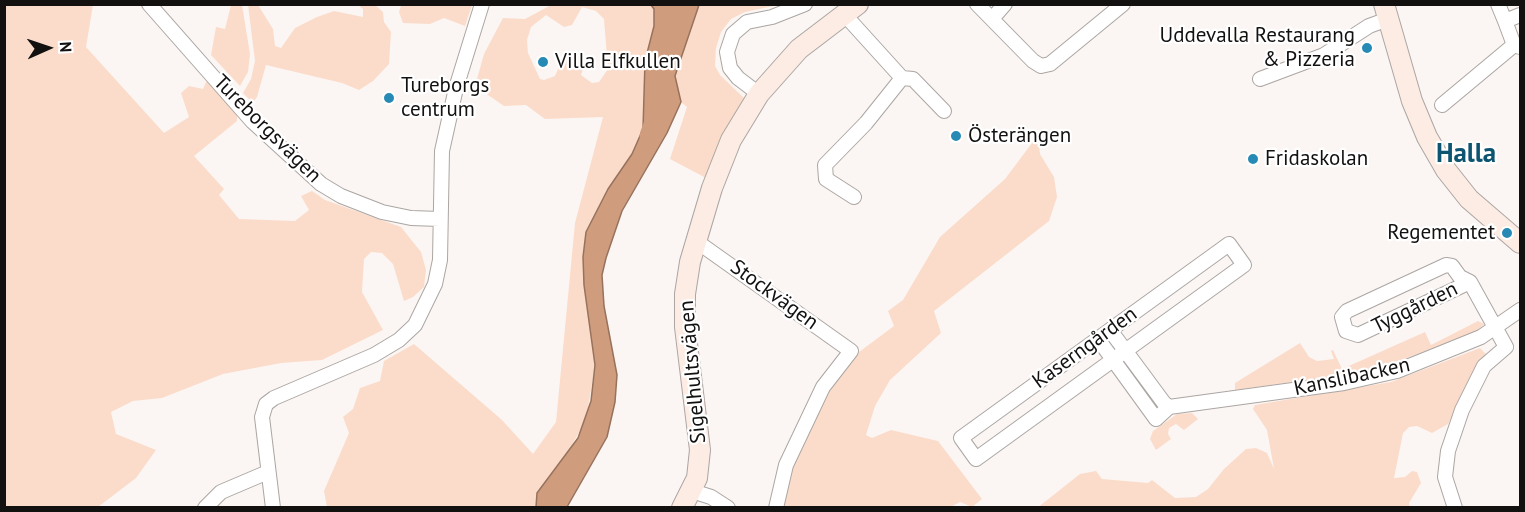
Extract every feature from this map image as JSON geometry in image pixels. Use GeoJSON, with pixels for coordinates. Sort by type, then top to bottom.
{"type":"FeatureCollection","features":[{"type":"Feature","properties":{"kind":"street","name":"Tureborgsvägen"},"geometry":{"type":"LineString","coordinates":[[149,4],[252,121],[321,184],[341,196],[382,212],[411,218],[440,219]]}},
{"type":"Feature","properties":{"kind":"street"},"geometry":{"type":"LineString","coordinates":[[273,507],[262,417],[269,401],[374,355],[399,340],[414,325],[435,284],[440,260],[442,151],[447,120],[482,4]]}},
{"type":"Feature","properties":{"kind":"street"},"geometry":{"type":"LineString","coordinates":[[759,94],[738,78],[730,68],[727,52],[733,34],[747,22],[772,17],[805,4]]}},
{"type":"Feature","properties":{"kind":"street"},"geometry":{"type":"LineString","coordinates":[[976,4],[1033,61],[1045,65],[1123,4]]}},
{"type":"Feature","properties":{"kind":"street"},"geometry":{"type":"LineString","coordinates":[[992,19],[1005,4]]}},
{"type":"Feature","properties":{"kind":"street"},"geometry":{"type":"LineString","coordinates":[[1442,105],[1517,46],[1498,4]]}},
{"type":"Feature","properties":{"kind":"street"},"geometry":{"type":"LineString","coordinates":[[851,9],[902,78],[913,79],[944,111]]}},
{"type":"Feature","properties":{"kind":"street","name":"Sigelhultsvägen"},"geometry":{"type":"LineString","coordinates":[[687,499],[697,478],[700,450],[684,316],[687,273],[696,241],[731,140],[759,94],[799,49],[851,9]]}},
{"type":"Feature","properties":{"kind":"street"},"geometry":{"type":"LineString","coordinates":[[1260,79],[1324,55],[1369,26],[1386,12],[1421,123],[1446,170],[1469,199],[1521,243]]}},
{"type":"Feature","properties":{"kind":"street"},"geometry":{"type":"LineString","coordinates":[[1505,21],[1521,15]]}},
{"type":"Feature","properties":{"kind":"street"},"geometry":{"type":"LineString","coordinates":[[854,197],[826,179],[825,165],[866,123],[902,78]]}},
{"type":"Feature","properties":{"kind":"street","name":"Stockvägen"},"geometry":{"type":"LineString","coordinates":[[696,241],[851,351],[822,387],[786,465],[776,507]]}},
{"type":"Feature","properties":{"kind":"street","name":"Kaserngården"},"geometry":{"type":"LineString","coordinates":[[1229,244],[1244,265],[976,459],[961,438],[1098,339],[1229,244]]}},
{"type":"Feature","properties":{"kind":"street","name":"Tyggården"},"geometry":{"type":"LineString","coordinates":[[1455,507],[1445,477],[1448,451],[1462,410],[1484,366],[1506,347],[1470,282],[1460,277],[1452,266],[1446,266],[1347,310],[1342,317],[1343,327],[1349,334],[1358,336],[1470,282]]}},
{"type":"Feature","properties":{"kind":"street","name":"Kanslibacken"},"geometry":{"type":"LineString","coordinates":[[1098,339],[1156,418],[1170,407],[1376,376],[1416,365],[1495,330],[1521,310]]}},
{"type":"Feature","properties":{"kind":"street"},"geometry":{"type":"LineString","coordinates":[[1110,330],[1164,403],[1170,407]]}},
{"type":"Feature","properties":{"kind":"street"},"geometry":{"type":"LineString","coordinates":[[205,507],[220,492],[268,472]]}},
{"type":"Feature","properties":{"kind":"street"},"geometry":{"type":"LineString","coordinates":[[687,499],[706,495],[728,507]]}},
{"type":"Feature","properties":{"kind":"shaded area"},"geometry":{"type":"Polygon","coordinates":[[[401,4],[472,5],[465,26],[444,18],[430,24],[403,23],[399,12],[401,4]]]}},
{"type":"Feature","properties":{"kind":"shaded area"},"geometry":{"type":"Polygon","coordinates":[[[4,5],[93,5],[86,47],[164,133],[189,117],[181,93],[189,86],[203,89],[207,80],[237,113],[237,121],[194,156],[224,189],[219,195],[239,219],[295,221],[309,210],[301,196],[312,191],[325,200],[401,227],[421,252],[426,270],[424,287],[413,297],[404,301],[393,264],[382,253],[371,252],[364,259],[362,292],[383,330],[322,360],[281,363],[223,374],[162,398],[133,401],[111,412],[116,434],[156,450],[136,478],[98,507],[5,507],[4,5]]]}},
{"type":"Feature","properties":{"kind":"shaded area"},"geometry":{"type":"Polygon","coordinates":[[[231,5],[242,5],[250,54],[248,72],[240,86],[211,55],[216,27],[225,29],[231,5]]]}},
{"type":"Feature","properties":{"kind":"shaded area"},"geometry":{"type":"Polygon","coordinates":[[[248,5],[258,5],[273,29],[275,46],[281,48],[295,28],[317,17],[334,11],[363,17],[363,9],[358,5],[375,5],[383,12],[384,22],[391,32],[389,64],[373,81],[359,90],[342,83],[266,65],[257,97],[254,101],[249,99],[243,93],[251,79],[255,61],[248,5]]]}},
{"type":"Feature","properties":{"kind":"shaded area"},"geometry":{"type":"Polygon","coordinates":[[[551,5],[651,5],[654,9],[654,26],[645,61],[643,129],[632,154],[608,189],[586,232],[583,257],[584,285],[595,365],[586,420],[564,459],[537,493],[536,507],[327,507],[324,491],[349,433],[343,417],[353,409],[360,388],[380,381],[384,361],[414,344],[502,420],[533,454],[556,422],[575,223],[603,117],[545,119],[526,105],[504,106],[475,86],[484,54],[503,18],[525,19],[551,5]],[[582,7],[572,25],[564,27],[546,15],[531,27],[527,40],[528,53],[540,79],[555,76],[562,60],[570,56],[582,56],[581,75],[592,83],[599,82],[608,69],[604,19],[596,11],[582,7]]]}},
{"type":"Feature","properties":{"kind":"shaded area"},"geometry":{"type":"Polygon","coordinates":[[[651,5],[699,5],[675,76],[681,102],[667,133],[622,211],[602,275],[604,306],[617,375],[615,402],[607,437],[567,507],[536,507],[537,493],[578,438],[591,401],[595,365],[584,285],[583,257],[586,232],[608,189],[632,154],[643,129],[645,61],[654,26],[654,9],[651,5]]]}},
{"type":"Feature","properties":{"kind":"shaded area"},"geometry":{"type":"Polygon","coordinates":[[[699,5],[778,5],[745,12],[731,19],[721,32],[716,48],[715,66],[720,75],[744,98],[706,178],[670,159],[687,107],[681,102],[675,76],[699,5]]]}},
{"type":"Feature","properties":{"kind":"shaded area"},"geometry":{"type":"Polygon","coordinates":[[[1038,135],[1040,154],[1054,177],[1057,197],[1049,221],[934,311],[941,333],[890,380],[875,406],[866,435],[872,438],[891,430],[938,441],[982,499],[972,507],[960,502],[949,508],[784,507],[792,470],[829,391],[859,352],[894,326],[888,311],[903,300],[940,237],[1005,179],[1038,135]]]}},
{"type":"Feature","properties":{"kind":"shaded area"},"geometry":{"type":"Polygon","coordinates":[[[1478,321],[1484,324],[1475,333],[1385,366],[1351,374],[1235,390],[1235,383],[1300,343],[1309,357],[1317,361],[1334,359],[1331,351],[1333,350],[1342,369],[1425,332],[1431,345],[1478,321]]]}},
{"type":"Feature","properties":{"kind":"shaded area"},"geometry":{"type":"Polygon","coordinates":[[[1480,348],[1486,354],[1448,424],[1432,433],[1417,426],[1409,427],[1403,433],[1394,478],[1405,477],[1412,471],[1417,472],[1421,483],[1409,503],[1410,507],[1037,508],[1080,474],[1096,471],[1102,479],[1148,483],[1152,480],[1175,498],[1196,497],[1208,489],[1224,469],[1246,449],[1256,448],[1267,453],[1274,469],[1267,430],[1253,409],[1255,405],[1391,382],[1480,348]]]}},
{"type":"Feature","properties":{"kind":"shaded area"},"geometry":{"type":"Polygon","coordinates":[[[1192,413],[1198,419],[1184,430],[1176,424],[1169,428],[1168,434],[1171,439],[1156,450],[1150,439],[1153,431],[1177,414],[1192,413]]]}},
{"type":"Feature","properties":{"kind":"waterway"},"geometry":{"type":"LineString","coordinates":[[650,136],[657,117],[662,64]]}},
{"type":"Feature","properties":{"kind":"place","name":"Uddevalla Restaurang & Pizzeria"},"geometry":{"type":"Point","coordinates":[1367,48]}},
{"type":"Feature","properties":{"kind":"place","name":"Villa Elfkullen"},"geometry":{"type":"Point","coordinates":[543,62]}},
{"type":"Feature","properties":{"kind":"place","name":"Tureborgs centrum"},"geometry":{"type":"Point","coordinates":[389,98]}},
{"type":"Feature","properties":{"kind":"place","name":"Österängen"},"geometry":{"type":"Point","coordinates":[956,136]}},
{"type":"Feature","properties":{"kind":"place","name":"Fridaskolan"},"geometry":{"type":"Point","coordinates":[1253,159]}},
{"type":"Feature","properties":{"kind":"place","name":"Regementet"},"geometry":{"type":"Point","coordinates":[1507,233]}},
{"type":"Feature","properties":{"kind":"district","name":"Halla"},"geometry":{"type":"Point","coordinates":[1466,154]}}]}
